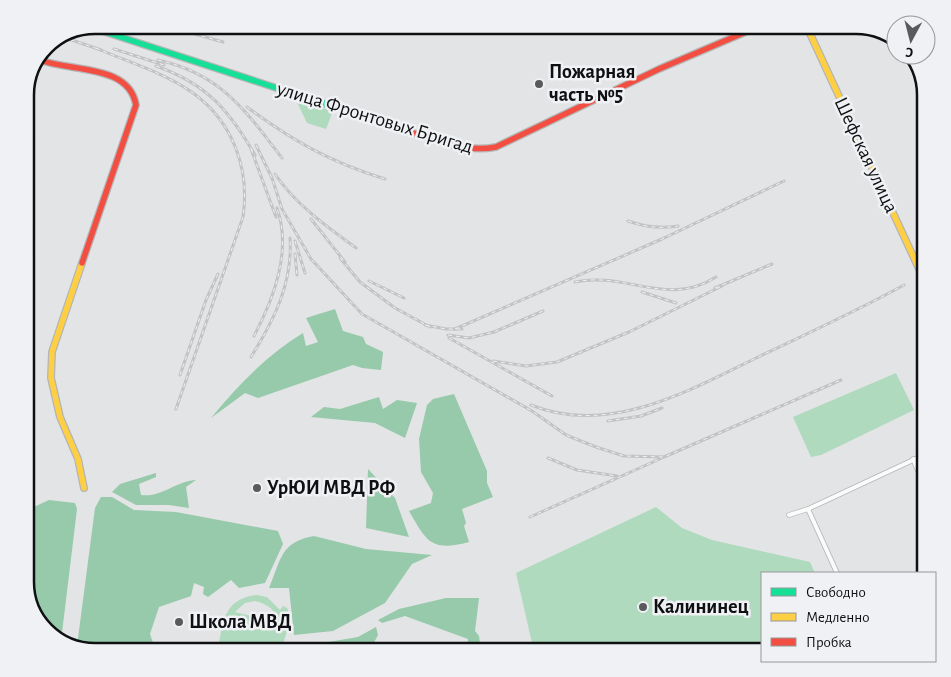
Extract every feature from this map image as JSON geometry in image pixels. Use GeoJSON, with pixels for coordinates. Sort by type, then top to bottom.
{"type":"FeatureCollection","features":[{"type":"Feature","properties":{"kind":"main road","name":"улица Фронтовых Бригад"},"geometry":{"type":"LineString","coordinates":[[111,34],[465,149],[481,150],[496,147],[659,69],[741,34]]}},
{"type":"Feature","properties":{"kind":"main road","name":"Шефская улица"},"geometry":{"type":"LineString","coordinates":[[810,34],[917,265]]}},
{"type":"Feature","properties":{"kind":"main road"},"geometry":{"type":"LineString","coordinates":[[44,61],[113,78],[131,87],[137,96],[136,105],[52,352],[51,378],[60,417],[78,459],[84,488]]}},
{"type":"Feature","properties":{"kind":"street"},"geometry":{"type":"LineString","coordinates":[[789,516],[808,509],[917,457]]}},
{"type":"Feature","properties":{"kind":"street"},"geometry":{"type":"LineString","coordinates":[[913,459],[917,468]]}},
{"type":"Feature","properties":{"kind":"street"},"geometry":{"type":"LineString","coordinates":[[808,509],[837,572]]}},
{"type":"Feature","properties":{"kind":"green space"},"geometry":{"type":"Polygon","coordinates":[[[296,100],[333,111],[326,129],[307,123],[296,100]]]}},
{"type":"Feature","properties":{"kind":"green space"},"geometry":{"type":"Polygon","coordinates":[[[335,309],[343,331],[363,337],[366,344],[383,352],[381,370],[353,365],[258,398],[245,393],[211,418],[254,371],[277,351],[303,333],[306,346],[318,342],[306,318],[335,309]]]}},
{"type":"Feature","properties":{"kind":"green space"},"geometry":{"type":"Polygon","coordinates":[[[896,373],[914,410],[821,455],[811,457],[793,417],[896,373]]]}},
{"type":"Feature","properties":{"kind":"green space"},"geometry":{"type":"Polygon","coordinates":[[[454,394],[487,471],[487,483],[493,497],[462,509],[466,523],[464,526],[469,542],[446,546],[438,545],[426,537],[409,511],[431,503],[433,493],[421,472],[419,439],[427,405],[433,399],[454,394]]]}},
{"type":"Feature","properties":{"kind":"green space"},"geometry":{"type":"Polygon","coordinates":[[[379,397],[383,409],[397,400],[417,403],[405,438],[375,423],[311,417],[324,407],[340,409],[379,397]]]}},
{"type":"Feature","properties":{"kind":"green space"},"geometry":{"type":"Polygon","coordinates":[[[368,469],[395,498],[409,537],[366,528],[368,469]]]}},
{"type":"Feature","properties":{"kind":"green space"},"geometry":{"type":"Polygon","coordinates":[[[156,473],[156,477],[139,484],[141,495],[155,494],[182,483],[196,480],[186,487],[189,508],[169,505],[136,505],[112,492],[120,484],[156,473]]]}},
{"type":"Feature","properties":{"kind":"green space"},"geometry":{"type":"Polygon","coordinates":[[[101,497],[112,497],[134,510],[176,512],[278,531],[283,544],[265,583],[239,588],[231,580],[208,597],[203,594],[204,587],[194,583],[191,596],[159,607],[150,634],[153,643],[83,642],[78,641],[95,508],[101,497]]]}},
{"type":"Feature","properties":{"kind":"green space"},"geometry":{"type":"Polygon","coordinates":[[[49,500],[75,503],[77,509],[62,633],[46,619],[36,598],[34,586],[34,507],[49,500]]]}},
{"type":"Feature","properties":{"kind":"green space","name":"Калининец"},"geometry":{"type":"Polygon","coordinates":[[[656,507],[682,528],[712,540],[810,562],[815,572],[761,572],[761,643],[532,643],[516,573],[656,507]]]}},
{"type":"Feature","properties":{"kind":"green space"},"geometry":{"type":"Polygon","coordinates":[[[314,536],[366,549],[432,555],[412,564],[385,603],[333,631],[294,635],[289,588],[269,588],[283,554],[288,548],[294,543],[314,536]]]}},
{"type":"Feature","properties":{"kind":"green space"},"geometry":{"type":"Polygon","coordinates":[[[257,595],[267,597],[280,610],[283,606],[287,608],[289,619],[283,643],[219,643],[226,614],[237,602],[246,597],[257,595]],[[255,601],[245,603],[235,612],[278,623],[273,611],[255,601]]]}},
{"type":"Feature","properties":{"kind":"green space"},"geometry":{"type":"Polygon","coordinates":[[[446,598],[479,598],[475,631],[479,636],[480,643],[468,643],[468,639],[405,616],[382,623],[378,620],[399,609],[446,598]]]}},
{"type":"Feature","properties":{"kind":"green space"},"geometry":{"type":"Polygon","coordinates":[[[376,627],[378,635],[374,643],[323,643],[358,637],[376,627]]]}},
{"type":"Feature","properties":{"kind":"railway"},"geometry":{"type":"LineString","coordinates":[[195,34],[223,42]]}},
{"type":"Feature","properties":{"kind":"railway"},"geometry":{"type":"LineString","coordinates":[[69,39],[101,50]]}},
{"type":"Feature","properties":{"kind":"railway"},"geometry":{"type":"LineString","coordinates":[[96,48],[158,74],[193,93],[219,118],[236,148],[241,164],[245,199],[243,217],[176,409]]}},
{"type":"Feature","properties":{"kind":"railway"},"geometry":{"type":"LineString","coordinates":[[114,49],[164,65]]}},
{"type":"Feature","properties":{"kind":"railway"},"geometry":{"type":"LineString","coordinates":[[158,60],[199,74],[230,96],[256,124],[282,158]]}},
{"type":"Feature","properties":{"kind":"railway"},"geometry":{"type":"LineString","coordinates":[[156,66],[189,81],[215,100],[236,125],[255,155]]}},
{"type":"Feature","properties":{"kind":"railway"},"geometry":{"type":"LineString","coordinates":[[247,107],[296,140],[329,158],[385,179]]}},
{"type":"Feature","properties":{"kind":"railway"},"geometry":{"type":"LineString","coordinates":[[256,145],[272,178],[282,209],[311,259],[362,314],[532,411],[566,435],[624,456],[664,457],[841,380]]}},
{"type":"Feature","properties":{"kind":"railway"},"geometry":{"type":"LineString","coordinates":[[251,149],[276,217]]}},
{"type":"Feature","properties":{"kind":"railway"},"geometry":{"type":"LineString","coordinates":[[275,174],[302,205],[356,248]]}},
{"type":"Feature","properties":{"kind":"railway"},"geometry":{"type":"LineString","coordinates":[[455,329],[662,239],[784,181]]}},
{"type":"Feature","properties":{"kind":"railway"},"geometry":{"type":"LineString","coordinates":[[254,336],[268,306],[279,274],[283,241],[277,208]]}},
{"type":"Feature","properties":{"kind":"railway"},"geometry":{"type":"LineString","coordinates":[[311,219],[345,262]]}},
{"type":"Feature","properties":{"kind":"railway"},"geometry":{"type":"LineString","coordinates":[[628,221],[653,227],[678,226]]}},
{"type":"Feature","properties":{"kind":"railway"},"geometry":{"type":"LineString","coordinates":[[251,357],[274,315],[285,286],[290,255],[290,238]]}},
{"type":"Feature","properties":{"kind":"railway"},"geometry":{"type":"LineString","coordinates":[[295,241],[305,273]]}},
{"type":"Feature","properties":{"kind":"railway"},"geometry":{"type":"LineString","coordinates":[[295,254],[297,275]]}},
{"type":"Feature","properties":{"kind":"railway"},"geometry":{"type":"LineString","coordinates":[[340,258],[360,282],[395,308],[430,327]]}},
{"type":"Feature","properties":{"kind":"railway"},"geometry":{"type":"LineString","coordinates":[[715,288],[772,264]]}},
{"type":"Feature","properties":{"kind":"railway"},"geometry":{"type":"LineString","coordinates":[[180,375],[206,300],[218,274]]}},
{"type":"Feature","properties":{"kind":"railway"},"geometry":{"type":"LineString","coordinates":[[575,282],[611,281],[663,289],[681,289],[698,286],[716,277]]}},
{"type":"Feature","properties":{"kind":"railway"},"geometry":{"type":"LineString","coordinates":[[369,281],[404,298]]}},
{"type":"Feature","properties":{"kind":"railway"},"geometry":{"type":"LineString","coordinates":[[531,405],[560,413],[589,416],[618,413],[646,406],[702,384],[904,285]]}},
{"type":"Feature","properties":{"kind":"railway"},"geometry":{"type":"LineString","coordinates":[[493,361],[526,366],[557,362],[629,332],[722,286]]}},
{"type":"Feature","properties":{"kind":"railway"},"geometry":{"type":"LineString","coordinates":[[642,292],[676,303]]}},
{"type":"Feature","properties":{"kind":"railway"},"geometry":{"type":"LineString","coordinates":[[448,335],[469,338],[494,332],[543,311]]}},
{"type":"Feature","properties":{"kind":"railway"},"geometry":{"type":"LineString","coordinates":[[425,325],[446,329],[462,329]]}},
{"type":"Feature","properties":{"kind":"railway"},"geometry":{"type":"LineString","coordinates":[[449,338],[552,396]]}},
{"type":"Feature","properties":{"kind":"railway"},"geometry":{"type":"LineString","coordinates":[[608,421],[641,416],[662,408]]}},
{"type":"Feature","properties":{"kind":"railway"},"geometry":{"type":"LineString","coordinates":[[548,458],[577,470],[617,476]]}},
{"type":"Feature","properties":{"kind":"railway"},"geometry":{"type":"LineString","coordinates":[[530,517],[662,458]]}},
{"type":"Feature","properties":{"kind":"traffic: fast"},"geometry":{"type":"LineString","coordinates":[[111,34],[396,127]]}},
{"type":"Feature","properties":{"kind":"traffic: slow"},"geometry":{"type":"LineString","coordinates":[[810,34],[917,265]]}},
{"type":"Feature","properties":{"kind":"traffic: slow"},"geometry":{"type":"LineString","coordinates":[[82,263],[52,352],[51,378],[60,417],[78,459],[84,488]]}},
{"type":"Feature","properties":{"kind":"traffic: jam"},"geometry":{"type":"LineString","coordinates":[[396,127],[433,140],[458,146],[483,149],[496,147],[659,69],[741,34]]}},
{"type":"Feature","properties":{"kind":"traffic: jam"},"geometry":{"type":"LineString","coordinates":[[44,61],[111,76],[123,82],[131,92],[136,105],[82,263]]}},
{"type":"Feature","properties":{"kind":"place","name":"Пожарная часть №5"},"geometry":{"type":"Point","coordinates":[539,84]}},
{"type":"Feature","properties":{"kind":"place","name":"УрЮИ МВД РФ"},"geometry":{"type":"Point","coordinates":[257,488]}},
{"type":"Feature","properties":{"kind":"place","name":"Калининец"},"geometry":{"type":"Point","coordinates":[643,607]}},
{"type":"Feature","properties":{"kind":"place","name":"Школа МВД"},"geometry":{"type":"Point","coordinates":[179,622]}}]}
